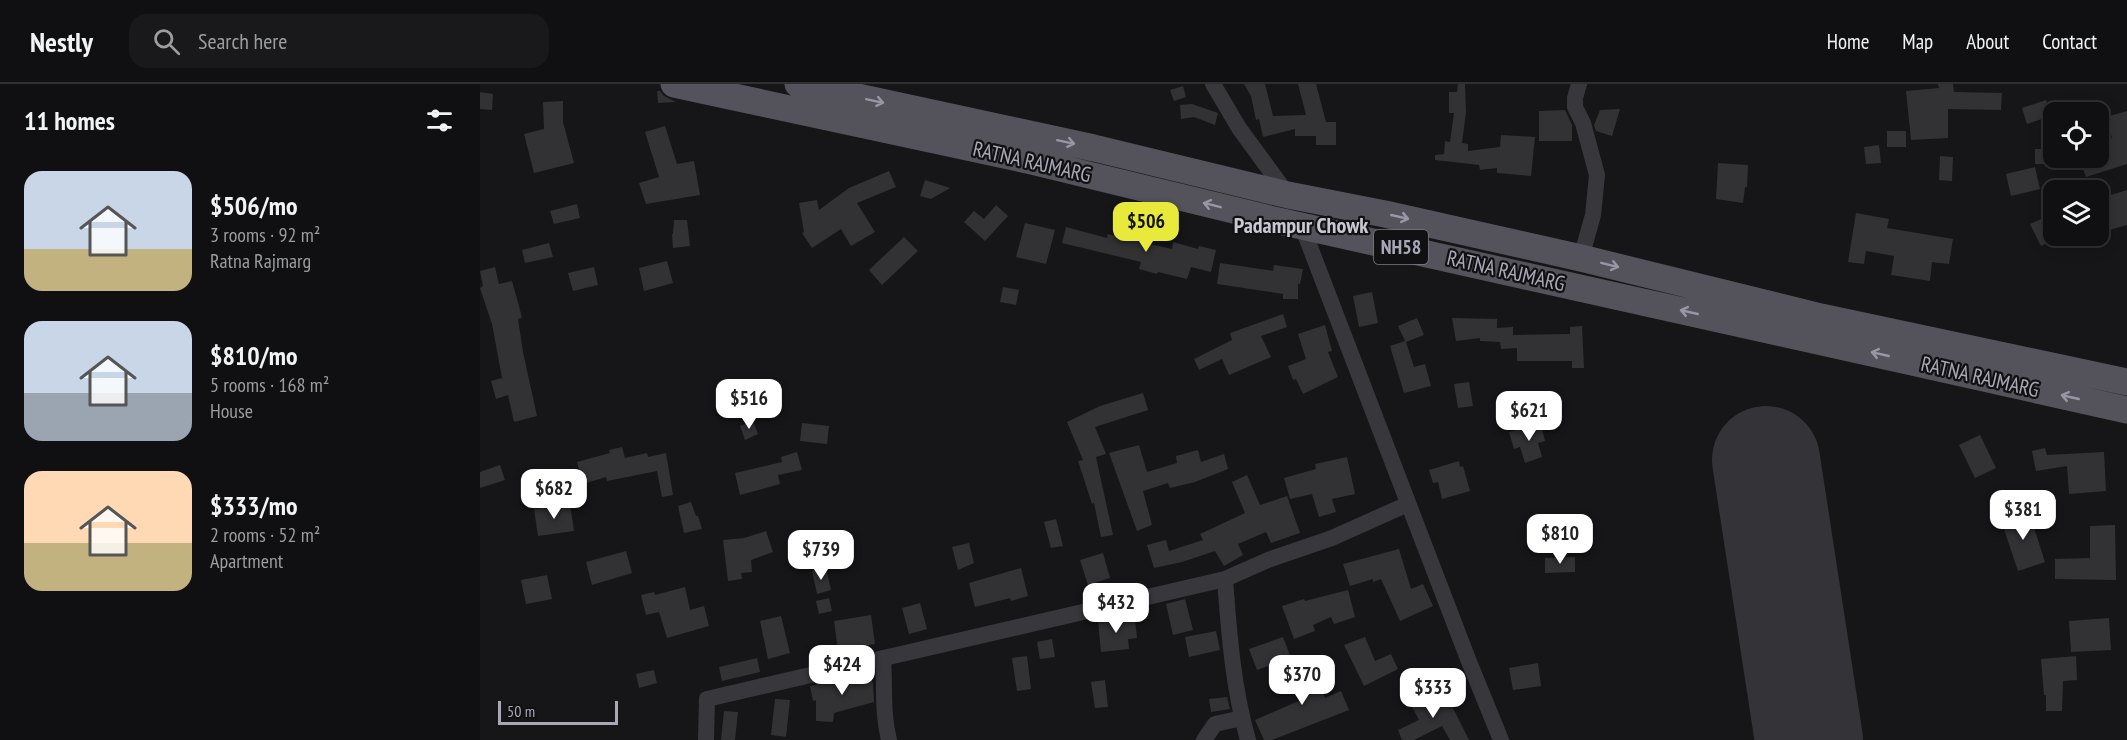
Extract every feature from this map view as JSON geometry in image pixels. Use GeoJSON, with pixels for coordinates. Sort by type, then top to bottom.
{"type":"FeatureCollection","features":[{"type":"Feature","properties":{"kind":"main road","name":"RATNA RAJMARG"},"geometry":{"type":"LineString","coordinates":[[674,84],[1027,160],[1270,219],[2127,410]]}},
{"type":"Feature","properties":{"kind":"main road","name":"RATNA RAJMARG"},"geometry":{"type":"LineString","coordinates":[[798,84],[1094,148],[1288,195],[1385,214],[1581,258],[1821,316],[2127,382]]}},
{"type":"Feature","properties":{"kind":"street"},"geometry":{"type":"LineString","coordinates":[[1213,84],[1239,128],[1288,195],[1501,740]]}},
{"type":"Feature","properties":{"kind":"street"},"geometry":{"type":"LineString","coordinates":[[1579,84],[1575,107],[1583,123],[1597,175],[1593,215],[1581,258]]}},
{"type":"Feature","properties":{"kind":"street"},"geometry":{"type":"LineString","coordinates":[[706,740],[707,699],[1225,579],[1268,560],[1332,538],[1408,504]]}},
{"type":"Feature","properties":{"kind":"street"},"geometry":{"type":"LineString","coordinates":[[1225,579],[1228,628],[1242,718],[1248,740]]}},
{"type":"Feature","properties":{"kind":"street"},"geometry":{"type":"LineString","coordinates":[[884,658],[884,723],[889,740]]}},
{"type":"Feature","properties":{"kind":"street"},"geometry":{"type":"LineString","coordinates":[[1204,740],[1215,724],[1242,718]]}},
{"type":"Feature","properties":{"kind":"building"},"geometry":{"type":"Polygon","coordinates":[[[1244,84],[1265,84],[1273,116],[1306,115],[1298,84],[1316,84],[1326,122],[1336,122],[1336,145],[1316,145],[1316,136],[1295,136],[1295,129],[1263,137],[1259,119],[1256,120],[1251,96],[1244,84]]]}},
{"type":"Feature","properties":{"kind":"building"},"geometry":{"type":"Polygon","coordinates":[[[1458,84],[1465,84],[1466,112],[1462,143],[1468,144],[1468,151],[1500,147],[1501,135],[1535,137],[1531,176],[1497,173],[1497,168],[1480,170],[1479,165],[1435,160],[1435,155],[1444,154],[1445,141],[1450,142],[1454,113],[1449,113],[1449,92],[1457,92],[1458,84]]]}},
{"type":"Feature","properties":{"kind":"building"},"geometry":{"type":"Polygon","coordinates":[[[1938,84],[1953,84],[1954,92],[2002,93],[2001,110],[1948,109],[1948,138],[1911,140],[1906,91],[1939,88],[1938,84]]]}},
{"type":"Feature","properties":{"kind":"building"},"geometry":{"type":"Polygon","coordinates":[[[1183,86],[1186,97],[1174,101],[1170,90],[1183,86]]]}},
{"type":"Feature","properties":{"kind":"building"},"geometry":{"type":"Polygon","coordinates":[[[657,91],[660,91],[664,96],[676,102],[658,103],[657,91]]]}},
{"type":"Feature","properties":{"kind":"building"},"geometry":{"type":"Polygon","coordinates":[[[480,92],[493,94],[492,110],[480,109],[480,92]]]}},
{"type":"Feature","properties":{"kind":"building"},"geometry":{"type":"Polygon","coordinates":[[[2046,100],[2047,102],[2043,102],[2043,119],[2027,124],[2022,108],[2046,100]]]}},
{"type":"Feature","properties":{"kind":"building"},"geometry":{"type":"Polygon","coordinates":[[[563,101],[563,122],[574,163],[534,173],[524,134],[544,129],[543,102],[563,101]]]}},
{"type":"Feature","properties":{"kind":"building"},"geometry":{"type":"Polygon","coordinates":[[[1192,104],[1218,113],[1215,125],[1194,117],[1181,119],[1180,105],[1192,104]]]}},
{"type":"Feature","properties":{"kind":"building"},"geometry":{"type":"Polygon","coordinates":[[[1620,109],[1612,136],[1596,131],[1594,125],[1600,110],[1620,109]]]}},
{"type":"Feature","properties":{"kind":"building"},"geometry":{"type":"Polygon","coordinates":[[[1565,110],[1572,125],[1572,141],[1539,141],[1539,111],[1565,110]]]}},
{"type":"Feature","properties":{"kind":"building"},"geometry":{"type":"Polygon","coordinates":[[[2127,111],[2127,164],[2086,177],[2083,168],[2109,168],[2109,139],[2112,138],[2109,116],[2127,111]]]}},
{"type":"Feature","properties":{"kind":"building"},"geometry":{"type":"Polygon","coordinates":[[[665,126],[677,164],[694,161],[700,195],[646,204],[639,183],[659,177],[645,132],[665,126]]]}},
{"type":"Feature","properties":{"kind":"building"},"geometry":{"type":"Polygon","coordinates":[[[1887,131],[1906,131],[1906,147],[1887,147],[1887,131]]]}},
{"type":"Feature","properties":{"kind":"building"},"geometry":{"type":"Polygon","coordinates":[[[1879,145],[1881,163],[1866,164],[1864,147],[1879,145]]]}},
{"type":"Feature","properties":{"kind":"building"},"geometry":{"type":"Polygon","coordinates":[[[2035,149],[2043,149],[2043,164],[2035,164],[2035,149]]]}},
{"type":"Feature","properties":{"kind":"building"},"geometry":{"type":"Polygon","coordinates":[[[1940,156],[1953,157],[1952,181],[1939,180],[1940,156]]]}},
{"type":"Feature","properties":{"kind":"building"},"geometry":{"type":"Polygon","coordinates":[[[1718,163],[1748,165],[1747,187],[1745,187],[1743,203],[1716,199],[1718,163]]]}},
{"type":"Feature","properties":{"kind":"building"},"geometry":{"type":"Polygon","coordinates":[[[2035,167],[2040,189],[2011,196],[2006,174],[2035,167]]]}},
{"type":"Feature","properties":{"kind":"building"},"geometry":{"type":"Polygon","coordinates":[[[889,171],[896,187],[857,203],[875,232],[851,246],[841,229],[812,248],[802,233],[804,232],[799,203],[817,200],[819,210],[849,188],[889,171]]]}},
{"type":"Feature","properties":{"kind":"building"},"geometry":{"type":"Polygon","coordinates":[[[925,180],[950,188],[931,199],[920,196],[925,180]]]}},
{"type":"Feature","properties":{"kind":"building"},"geometry":{"type":"Polygon","coordinates":[[[2127,190],[2127,225],[2109,230],[2109,196],[2127,190]]]}},
{"type":"Feature","properties":{"kind":"building"},"geometry":{"type":"Polygon","coordinates":[[[577,204],[580,218],[554,224],[550,211],[577,204]]]}},
{"type":"Feature","properties":{"kind":"building"},"geometry":{"type":"Polygon","coordinates":[[[996,205],[1008,216],[985,241],[964,222],[974,211],[984,219],[996,205]]]}},
{"type":"Feature","properties":{"kind":"building"},"geometry":{"type":"Polygon","coordinates":[[[1856,213],[1889,219],[1887,228],[1953,239],[1949,264],[1932,262],[1930,281],[1891,275],[1894,256],[1866,251],[1864,264],[1848,262],[1856,213]]]}},
{"type":"Feature","properties":{"kind":"building"},"geometry":{"type":"Polygon","coordinates":[[[2043,218],[2043,245],[2041,246],[2030,224],[2043,218]]]}},
{"type":"Feature","properties":{"kind":"building"},"geometry":{"type":"Polygon","coordinates":[[[674,220],[687,220],[690,246],[673,248],[674,220]]]}},
{"type":"Feature","properties":{"kind":"building"},"geometry":{"type":"Polygon","coordinates":[[[1025,223],[1055,230],[1046,264],[1016,257],[1025,223]]]}},
{"type":"Feature","properties":{"kind":"building"},"geometry":{"type":"Polygon","coordinates":[[[1066,227],[1107,238],[1108,234],[1172,249],[1173,242],[1198,249],[1199,246],[1216,250],[1211,272],[1191,267],[1187,279],[1139,269],[1141,262],[1062,243],[1066,227]]]}},
{"type":"Feature","properties":{"kind":"building"},"geometry":{"type":"Polygon","coordinates":[[[904,237],[918,251],[882,285],[869,270],[904,237]]]}},
{"type":"Feature","properties":{"kind":"building"},"geometry":{"type":"Polygon","coordinates":[[[549,243],[553,257],[525,263],[522,250],[549,243]]]}},
{"type":"Feature","properties":{"kind":"building"},"geometry":{"type":"Polygon","coordinates":[[[667,261],[673,283],[644,291],[639,268],[667,261]]]}},
{"type":"Feature","properties":{"kind":"building"},"geometry":{"type":"Polygon","coordinates":[[[1220,263],[1273,271],[1274,265],[1303,269],[1300,284],[1298,284],[1298,299],[1283,299],[1283,294],[1217,284],[1220,263]]]}},
{"type":"Feature","properties":{"kind":"building"},"geometry":{"type":"Polygon","coordinates":[[[495,267],[499,284],[512,281],[522,318],[518,319],[523,352],[537,416],[514,422],[508,395],[496,399],[491,381],[502,378],[492,324],[480,288],[483,286],[480,271],[495,267]]]}},
{"type":"Feature","properties":{"kind":"building"},"geometry":{"type":"Polygon","coordinates":[[[594,267],[598,285],[573,291],[568,273],[594,267]]]}},
{"type":"Feature","properties":{"kind":"building"},"geometry":{"type":"Polygon","coordinates":[[[1003,287],[1019,290],[1016,305],[1000,302],[1003,287]]]}},
{"type":"Feature","properties":{"kind":"building"},"geometry":{"type":"Polygon","coordinates":[[[1372,292],[1378,323],[1359,327],[1353,296],[1372,292]]]}},
{"type":"Feature","properties":{"kind":"building"},"geometry":{"type":"Polygon","coordinates":[[[1283,314],[1287,327],[1261,336],[1271,357],[1229,375],[1222,359],[1199,370],[1194,359],[1232,340],[1230,333],[1283,314]]]}},
{"type":"Feature","properties":{"kind":"building"},"geometry":{"type":"Polygon","coordinates":[[[1417,318],[1424,335],[1406,342],[1414,367],[1425,364],[1431,386],[1404,393],[1390,346],[1405,341],[1398,326],[1417,318]]]}},
{"type":"Feature","properties":{"kind":"building"},"geometry":{"type":"Polygon","coordinates":[[[1452,318],[1497,319],[1497,328],[1513,327],[1513,335],[1570,334],[1570,327],[1582,326],[1584,368],[1572,368],[1572,361],[1517,361],[1517,348],[1501,349],[1500,342],[1480,341],[1480,338],[1456,341],[1452,318]]]}},
{"type":"Feature","properties":{"kind":"building"},"geometry":{"type":"Polygon","coordinates":[[[1325,325],[1332,351],[1328,352],[1338,377],[1303,394],[1296,379],[1293,380],[1288,366],[1306,359],[1298,334],[1325,325]]]}},
{"type":"Feature","properties":{"kind":"building"},"geometry":{"type":"Polygon","coordinates":[[[1469,382],[1473,406],[1458,408],[1454,384],[1469,382]]]}},
{"type":"Feature","properties":{"kind":"building"},"geometry":{"type":"Polygon","coordinates":[[[1143,393],[1148,410],[1095,427],[1106,454],[1096,457],[1113,535],[1101,537],[1094,503],[1092,504],[1078,461],[1083,460],[1067,422],[1100,406],[1143,393]]]}},
{"type":"Feature","properties":{"kind":"building"},"geometry":{"type":"Polygon","coordinates":[[[753,421],[758,434],[745,440],[740,426],[753,421]]]}},
{"type":"Feature","properties":{"kind":"building"},"geometry":{"type":"Polygon","coordinates":[[[802,423],[829,426],[827,444],[800,441],[802,423]]]}},
{"type":"Feature","properties":{"kind":"building"},"geometry":{"type":"Polygon","coordinates":[[[1541,424],[1545,441],[1538,443],[1542,457],[1525,463],[1520,447],[1514,449],[1509,432],[1541,424]]]}},
{"type":"Feature","properties":{"kind":"building"},"geometry":{"type":"Polygon","coordinates":[[[1980,435],[1996,468],[1975,478],[1959,445],[1980,435]]]}},
{"type":"Feature","properties":{"kind":"building"},"geometry":{"type":"Polygon","coordinates":[[[1139,445],[1147,472],[1177,463],[1176,456],[1198,450],[1201,462],[1224,454],[1228,469],[1195,482],[1170,488],[1168,483],[1143,491],[1152,525],[1137,531],[1109,453],[1139,445]]]}},
{"type":"Feature","properties":{"kind":"building"},"geometry":{"type":"Polygon","coordinates":[[[622,447],[625,458],[647,453],[648,457],[666,453],[673,495],[662,497],[657,471],[607,481],[606,477],[583,484],[577,462],[610,453],[609,450],[622,447]]]}},
{"type":"Feature","properties":{"kind":"building"},"geometry":{"type":"Polygon","coordinates":[[[2045,448],[2047,455],[2104,452],[2106,491],[2069,494],[2067,466],[2036,471],[2032,451],[2045,448]]]}},
{"type":"Feature","properties":{"kind":"building"},"geometry":{"type":"Polygon","coordinates":[[[797,452],[802,470],[778,475],[780,484],[740,495],[735,473],[782,462],[781,457],[797,452]]]}},
{"type":"Feature","properties":{"kind":"building"},"geometry":{"type":"Polygon","coordinates":[[[1347,457],[1355,494],[1332,499],[1336,512],[1319,517],[1312,494],[1290,499],[1284,478],[1316,469],[1315,464],[1347,457]]]}},
{"type":"Feature","properties":{"kind":"building"},"geometry":{"type":"Polygon","coordinates":[[[1459,461],[1460,467],[1463,466],[1470,491],[1442,499],[1438,482],[1433,483],[1429,470],[1459,461]]]}},
{"type":"Feature","properties":{"kind":"building"},"geometry":{"type":"Polygon","coordinates":[[[500,465],[505,480],[480,488],[480,472],[500,465]]]}},
{"type":"Feature","properties":{"kind":"building"},"geometry":{"type":"Polygon","coordinates":[[[1247,475],[1260,505],[1287,496],[1300,533],[1271,543],[1266,532],[1238,544],[1243,555],[1224,566],[1215,551],[1154,568],[1147,545],[1166,540],[1169,551],[1203,540],[1200,534],[1245,513],[1232,482],[1247,475]]]}},
{"type":"Feature","properties":{"kind":"building"},"geometry":{"type":"Polygon","coordinates":[[[691,502],[702,529],[684,533],[678,506],[691,502]]]}},
{"type":"Feature","properties":{"kind":"building"},"geometry":{"type":"Polygon","coordinates":[[[570,504],[574,531],[538,536],[534,509],[570,504]]]}},
{"type":"Feature","properties":{"kind":"building"},"geometry":{"type":"Polygon","coordinates":[[[2029,512],[2045,562],[2018,571],[2001,520],[2029,512]]]}},
{"type":"Feature","properties":{"kind":"building"},"geometry":{"type":"Polygon","coordinates":[[[1056,519],[1063,546],[1051,548],[1044,522],[1056,519]]]}},
{"type":"Feature","properties":{"kind":"building"},"geometry":{"type":"Polygon","coordinates":[[[2115,525],[2116,580],[2055,579],[2055,559],[2090,558],[2090,526],[2115,525]]]}},
{"type":"Feature","properties":{"kind":"building"},"geometry":{"type":"Polygon","coordinates":[[[766,531],[773,552],[751,560],[752,572],[741,573],[742,579],[728,581],[723,540],[744,538],[766,531]]]}},
{"type":"Feature","properties":{"kind":"building"},"geometry":{"type":"Polygon","coordinates":[[[969,543],[974,563],[958,570],[952,547],[969,543]]]}},
{"type":"Feature","properties":{"kind":"building"},"geometry":{"type":"Polygon","coordinates":[[[1399,549],[1411,589],[1423,584],[1433,606],[1400,621],[1381,579],[1350,586],[1343,564],[1399,549]]]}},
{"type":"Feature","properties":{"kind":"building"},"geometry":{"type":"Polygon","coordinates":[[[626,551],[632,573],[592,585],[586,562],[626,551]]]}},
{"type":"Feature","properties":{"kind":"building"},"geometry":{"type":"Polygon","coordinates":[[[1103,553],[1110,578],[1088,585],[1080,560],[1103,553]]]}},
{"type":"Feature","properties":{"kind":"building"},"geometry":{"type":"Polygon","coordinates":[[[1575,557],[1575,572],[1545,573],[1545,558],[1575,557]]]}},
{"type":"Feature","properties":{"kind":"building"},"geometry":{"type":"Polygon","coordinates":[[[826,568],[831,590],[817,594],[812,571],[826,568]]]}},
{"type":"Feature","properties":{"kind":"building"},"geometry":{"type":"Polygon","coordinates":[[[1021,568],[1028,596],[975,607],[969,583],[1021,568]]]}},
{"type":"Feature","properties":{"kind":"building"},"geometry":{"type":"Polygon","coordinates":[[[547,575],[552,599],[526,604],[521,580],[547,575]]]}},
{"type":"Feature","properties":{"kind":"building"},"geometry":{"type":"Polygon","coordinates":[[[685,587],[690,610],[704,606],[709,626],[667,638],[659,612],[646,615],[641,595],[654,592],[655,595],[685,587]]]}},
{"type":"Feature","properties":{"kind":"building"},"geometry":{"type":"Polygon","coordinates":[[[1348,590],[1355,617],[1334,624],[1331,617],[1313,625],[1315,631],[1294,639],[1282,606],[1348,590]]]}},
{"type":"Feature","properties":{"kind":"building"},"geometry":{"type":"Polygon","coordinates":[[[829,598],[832,611],[819,614],[816,601],[829,598]]]}},
{"type":"Feature","properties":{"kind":"building"},"geometry":{"type":"Polygon","coordinates":[[[1185,599],[1193,630],[1173,635],[1166,604],[1185,599]]]}},
{"type":"Feature","properties":{"kind":"building"},"geometry":{"type":"Polygon","coordinates":[[[920,603],[927,629],[909,634],[902,608],[920,603]]]}},
{"type":"Feature","properties":{"kind":"building"},"geometry":{"type":"Polygon","coordinates":[[[871,615],[875,644],[838,650],[834,621],[871,615]]]}},
{"type":"Feature","properties":{"kind":"building"},"geometry":{"type":"Polygon","coordinates":[[[781,616],[790,653],[768,659],[760,621],[781,616]]]}},
{"type":"Feature","properties":{"kind":"building"},"geometry":{"type":"Polygon","coordinates":[[[1121,618],[1121,621],[1135,619],[1137,638],[1128,639],[1129,649],[1101,652],[1098,621],[1121,618]]]}},
{"type":"Feature","properties":{"kind":"building"},"geometry":{"type":"Polygon","coordinates":[[[2109,618],[2111,650],[2071,652],[2069,621],[2109,618]]]}},
{"type":"Feature","properties":{"kind":"building"},"geometry":{"type":"Polygon","coordinates":[[[1216,631],[1220,650],[1189,657],[1185,637],[1216,631]]]}},
{"type":"Feature","properties":{"kind":"building"},"geometry":{"type":"Polygon","coordinates":[[[1283,637],[1291,658],[1257,670],[1249,649],[1283,637]]]}},
{"type":"Feature","properties":{"kind":"building"},"geometry":{"type":"Polygon","coordinates":[[[1365,637],[1375,661],[1391,654],[1398,669],[1364,686],[1344,645],[1365,637]]]}},
{"type":"Feature","properties":{"kind":"building"},"geometry":{"type":"Polygon","coordinates":[[[1052,639],[1055,657],[1040,659],[1037,642],[1052,639]]]}},
{"type":"Feature","properties":{"kind":"building"},"geometry":{"type":"Polygon","coordinates":[[[1027,656],[1031,689],[1017,691],[1012,658],[1027,656]]]}},
{"type":"Feature","properties":{"kind":"building"},"geometry":{"type":"Polygon","coordinates":[[[2076,656],[2077,680],[2063,681],[2062,711],[2046,711],[2041,659],[2076,656]]]}},
{"type":"Feature","properties":{"kind":"building"},"geometry":{"type":"Polygon","coordinates":[[[757,658],[760,672],[722,681],[719,667],[757,658]]]}},
{"type":"Feature","properties":{"kind":"building"},"geometry":{"type":"Polygon","coordinates":[[[1309,659],[1325,698],[1341,691],[1349,710],[1272,740],[1264,740],[1255,720],[1303,699],[1290,667],[1309,659]]]}},
{"type":"Feature","properties":{"kind":"building"},"geometry":{"type":"Polygon","coordinates":[[[1538,663],[1541,686],[1513,690],[1509,668],[1538,663]]]}},
{"type":"Feature","properties":{"kind":"building"},"geometry":{"type":"Polygon","coordinates":[[[654,670],[657,683],[639,688],[636,674],[654,670]]]}},
{"type":"Feature","properties":{"kind":"building"},"geometry":{"type":"Polygon","coordinates":[[[870,674],[874,702],[834,713],[833,722],[816,721],[816,700],[813,701],[810,686],[849,678],[849,681],[870,674]]]}},
{"type":"Feature","properties":{"kind":"building"},"geometry":{"type":"Polygon","coordinates":[[[1105,680],[1108,707],[1095,708],[1091,682],[1105,680]]]}},
{"type":"Feature","properties":{"kind":"building"},"geometry":{"type":"Polygon","coordinates":[[[1431,690],[1440,707],[1450,702],[1469,740],[1450,740],[1442,726],[1414,740],[1402,740],[1398,730],[1419,720],[1409,701],[1431,690]]]}},
{"type":"Feature","properties":{"kind":"building"},"geometry":{"type":"Polygon","coordinates":[[[1227,697],[1230,709],[1211,712],[1209,699],[1227,697]]]}},
{"type":"Feature","properties":{"kind":"building"},"geometry":{"type":"Polygon","coordinates":[[[775,699],[790,700],[786,737],[771,735],[775,699]]]}},
{"type":"Feature","properties":{"kind":"building"},"geometry":{"type":"Polygon","coordinates":[[[724,711],[738,712],[735,740],[721,740],[724,711]]]}},
{"type":"Feature","properties":{"kind":"runway"},"geometry":{"type":"LineString","coordinates":[[1766,460],[1809,740]]}},
{"type":"Feature","properties":{"kind":"district","name":"Padampur Chowk"},"geometry":{"type":"Point","coordinates":[1301,225]}}]}
